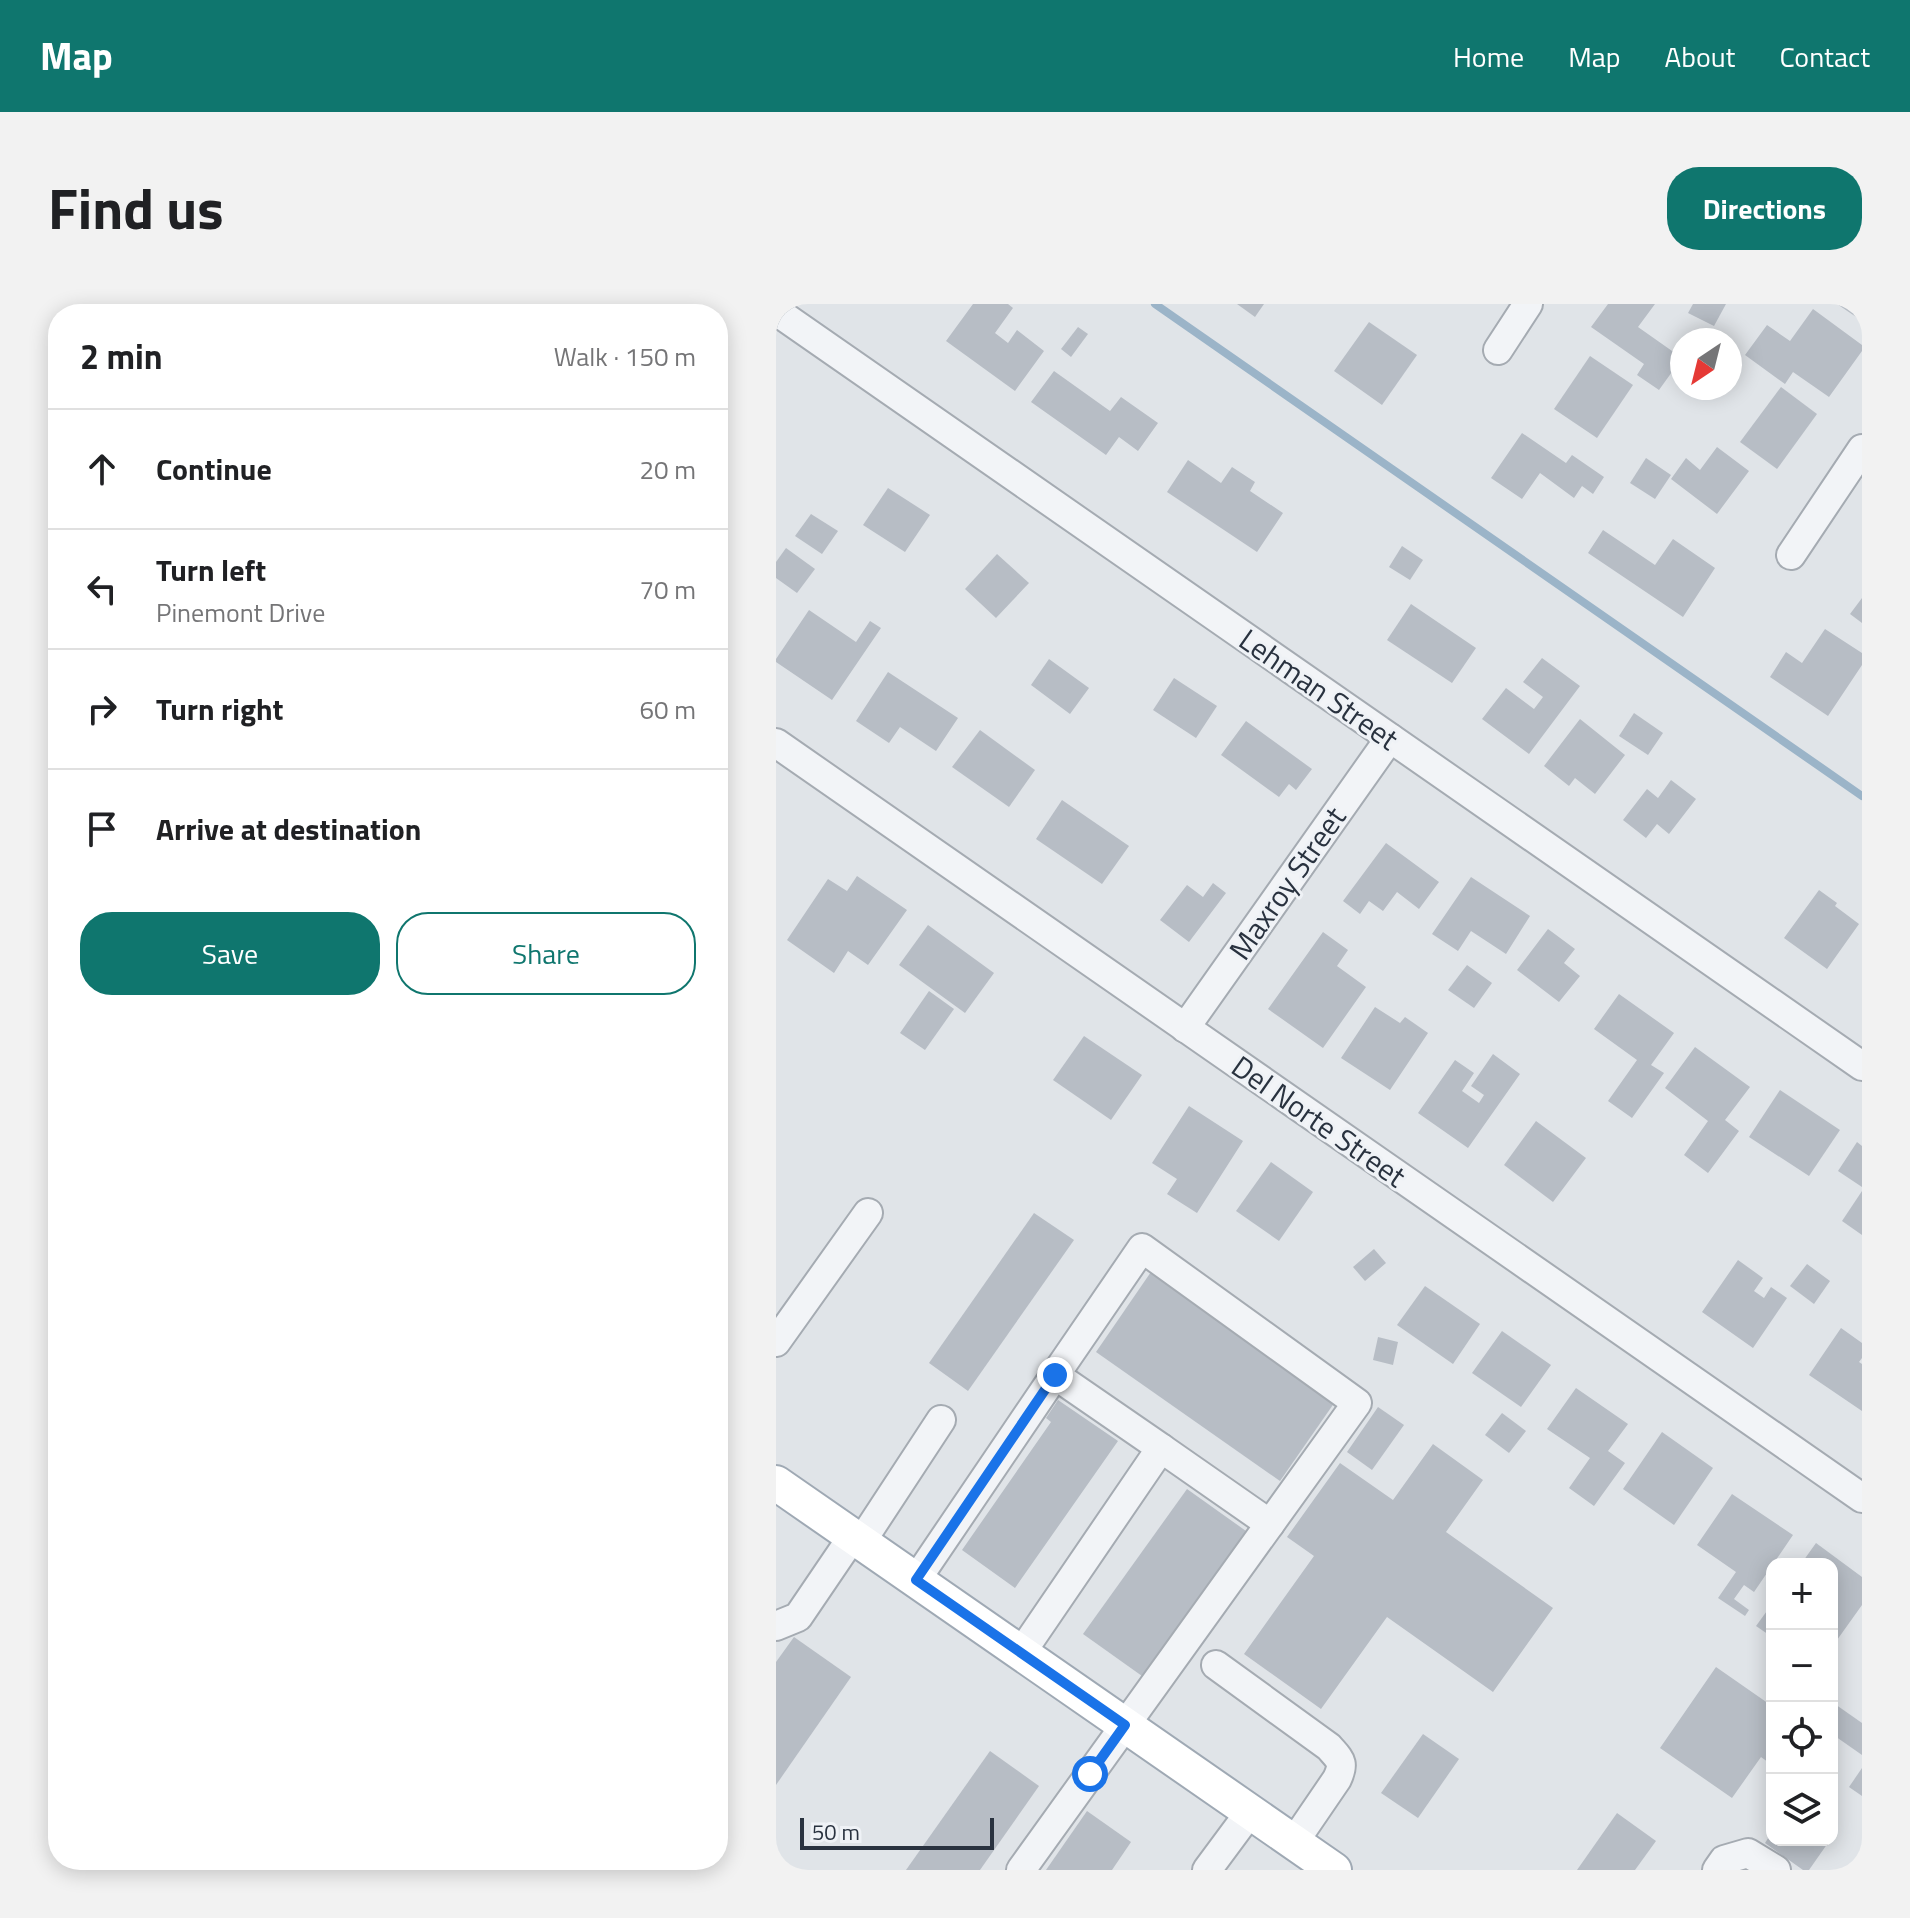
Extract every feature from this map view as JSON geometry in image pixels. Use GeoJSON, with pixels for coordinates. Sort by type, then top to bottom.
{"type":"FeatureCollection","features":[{"type":"Feature","properties":{"kind":"main road"},"geometry":{"type":"LineString","coordinates":[[776,1483],[1334,1870]]}},
{"type":"Feature","properties":{"kind":"street"},"geometry":{"type":"LineString","coordinates":[[1498,350],[1528,304]]}},
{"type":"Feature","properties":{"kind":"street","name":"Lehman Street"},"geometry":{"type":"LineString","coordinates":[[776,311],[1862,1066]]}},
{"type":"Feature","properties":{"kind":"street"},"geometry":{"type":"LineString","coordinates":[[1791,555],[1862,449]]}},
{"type":"Feature","properties":{"kind":"street","name":"Maxroy Street"},"geometry":{"type":"LineString","coordinates":[[1185,1028],[1390,738]]}},
{"type":"Feature","properties":{"kind":"street","name":"Del Norte Street"},"geometry":{"type":"LineString","coordinates":[[776,743],[1862,1498]]}},
{"type":"Feature","properties":{"kind":"street"},"geometry":{"type":"LineString","coordinates":[[776,1342],[868,1213]]}},
{"type":"Feature","properties":{"kind":"street"},"geometry":{"type":"LineString","coordinates":[[916,1580],[1142,1248],[1357,1403],[1021,1870]]}},
{"type":"Feature","properties":{"kind":"street"},"geometry":{"type":"LineString","coordinates":[[1055,1375],[1270,1524]]}},
{"type":"Feature","properties":{"kind":"street"},"geometry":{"type":"LineString","coordinates":[[776,1626],[798,1617],[941,1420]]}},
{"type":"Feature","properties":{"kind":"street"},"geometry":{"type":"LineString","coordinates":[[1021,1653],[1161,1448]]}},
{"type":"Feature","properties":{"kind":"street"},"geometry":{"type":"LineString","coordinates":[[1216,1665],[1329,1747],[1341,1760],[1342,1769],[1337,1779],[1294,1842]]}},
{"type":"Feature","properties":{"kind":"street"},"geometry":{"type":"LineString","coordinates":[[1207,1870],[1250,1812]]}},
{"type":"Feature","properties":{"kind":"street"},"geometry":{"type":"LineString","coordinates":[[1717,1870],[1724,1860],[1748,1853],[1776,1870]]}},
{"type":"Feature","properties":{"kind":"building"},"geometry":{"type":"Polygon","coordinates":[[[973,304],[1008,304],[1013,308],[995,333],[1008,343],[1017,330],[1044,351],[1015,391],[946,341],[973,304]]]}},
{"type":"Feature","properties":{"kind":"building"},"geometry":{"type":"Polygon","coordinates":[[[1237,304],[1264,304],[1255,317],[1237,304]]]}},
{"type":"Feature","properties":{"kind":"building"},"geometry":{"type":"Polygon","coordinates":[[[1608,304],[1655,304],[1638,327],[1670,350],[1670,375],[1659,390],[1637,375],[1644,364],[1591,327],[1608,304]]]}},
{"type":"Feature","properties":{"kind":"building"},"geometry":{"type":"Polygon","coordinates":[[[1693,304],[1726,304],[1714,326],[1688,313],[1693,304]]]}},
{"type":"Feature","properties":{"kind":"building"},"geometry":{"type":"Polygon","coordinates":[[[1837,304],[1862,304],[1862,321],[1837,304]]]}},
{"type":"Feature","properties":{"kind":"building"},"geometry":{"type":"Polygon","coordinates":[[[1813,309],[1862,345],[1862,351],[1829,397],[1793,372],[1785,384],[1745,355],[1767,325],[1790,341],[1813,309]]]}},
{"type":"Feature","properties":{"kind":"building"},"geometry":{"type":"Polygon","coordinates":[[[1369,322],[1417,355],[1382,405],[1334,371],[1369,322]]]}},
{"type":"Feature","properties":{"kind":"building"},"geometry":{"type":"Polygon","coordinates":[[[1078,327],[1088,334],[1071,357],[1061,349],[1078,327]]]}},
{"type":"Feature","properties":{"kind":"building"},"geometry":{"type":"Polygon","coordinates":[[[1590,356],[1633,385],[1597,438],[1554,409],[1590,356]]]}},
{"type":"Feature","properties":{"kind":"building"},"geometry":{"type":"Polygon","coordinates":[[[1054,371],[1110,411],[1121,397],[1158,423],[1138,451],[1119,437],[1106,455],[1031,402],[1054,371]]]}},
{"type":"Feature","properties":{"kind":"building"},"geometry":{"type":"Polygon","coordinates":[[[1781,387],[1817,414],[1777,469],[1740,442],[1781,387]]]}},
{"type":"Feature","properties":{"kind":"building"},"geometry":{"type":"Polygon","coordinates":[[[1522,433],[1566,463],[1572,455],[1604,477],[1593,494],[1582,486],[1574,498],[1540,473],[1522,499],[1491,478],[1522,433]]]}},
{"type":"Feature","properties":{"kind":"building"},"geometry":{"type":"Polygon","coordinates":[[[1717,447],[1749,471],[1717,514],[1671,479],[1686,458],[1700,470],[1717,447]]]}},
{"type":"Feature","properties":{"kind":"building"},"geometry":{"type":"Polygon","coordinates":[[[1646,458],[1671,475],[1655,499],[1630,483],[1646,458]]]}},
{"type":"Feature","properties":{"kind":"building"},"geometry":{"type":"Polygon","coordinates":[[[1188,460],[1221,483],[1232,467],[1255,482],[1250,491],[1283,513],[1257,552],[1167,492],[1188,460]]]}},
{"type":"Feature","properties":{"kind":"building"},"geometry":{"type":"Polygon","coordinates":[[[888,488],[930,515],[905,552],[863,525],[888,488]]]}},
{"type":"Feature","properties":{"kind":"building"},"geometry":{"type":"Polygon","coordinates":[[[811,514],[838,531],[822,554],[795,536],[811,514]]]}},
{"type":"Feature","properties":{"kind":"building"},"geometry":{"type":"Polygon","coordinates":[[[1603,530],[1655,565],[1673,539],[1715,568],[1683,617],[1588,553],[1603,530]]]}},
{"type":"Feature","properties":{"kind":"building"},"geometry":{"type":"Polygon","coordinates":[[[1402,546],[1423,560],[1410,580],[1389,567],[1402,546]]]}},
{"type":"Feature","properties":{"kind":"building"},"geometry":{"type":"Polygon","coordinates":[[[786,548],[815,569],[797,593],[776,578],[776,562],[786,548]]]}},
{"type":"Feature","properties":{"kind":"building"},"geometry":{"type":"Polygon","coordinates":[[[997,554],[1029,583],[996,618],[965,589],[997,554]]]}},
{"type":"Feature","properties":{"kind":"building"},"geometry":{"type":"Polygon","coordinates":[[[1862,598],[1862,623],[1850,614],[1862,598]]]}},
{"type":"Feature","properties":{"kind":"building"},"geometry":{"type":"Polygon","coordinates":[[[1411,604],[1476,648],[1452,683],[1387,640],[1411,604]]]}},
{"type":"Feature","properties":{"kind":"building"},"geometry":{"type":"Polygon","coordinates":[[[809,610],[856,642],[870,621],[881,628],[832,700],[776,662],[809,610]]]}},
{"type":"Feature","properties":{"kind":"building"},"geometry":{"type":"Polygon","coordinates":[[[1825,629],[1862,653],[1862,665],[1828,716],[1770,677],[1786,652],[1802,663],[1825,629]]]}},
{"type":"Feature","properties":{"kind":"building"},"geometry":{"type":"Polygon","coordinates":[[[1542,658],[1580,686],[1529,754],[1482,719],[1506,688],[1534,709],[1543,697],[1523,682],[1542,658]]]}},
{"type":"Feature","properties":{"kind":"building"},"geometry":{"type":"Polygon","coordinates":[[[1049,659],[1089,688],[1070,714],[1031,685],[1049,659]]]}},
{"type":"Feature","properties":{"kind":"building"},"geometry":{"type":"Polygon","coordinates":[[[888,672],[958,718],[936,751],[900,727],[889,743],[856,721],[888,672]]]}},
{"type":"Feature","properties":{"kind":"building"},"geometry":{"type":"Polygon","coordinates":[[[1174,678],[1217,706],[1196,738],[1153,710],[1174,678]]]}},
{"type":"Feature","properties":{"kind":"building"},"geometry":{"type":"Polygon","coordinates":[[[1634,713],[1663,733],[1648,755],[1619,736],[1634,713]]]}},
{"type":"Feature","properties":{"kind":"building"},"geometry":{"type":"Polygon","coordinates":[[[1580,719],[1625,755],[1595,794],[1575,778],[1569,786],[1544,766],[1580,719]]]}},
{"type":"Feature","properties":{"kind":"building"},"geometry":{"type":"Polygon","coordinates":[[[1246,721],[1312,769],[1296,790],[1289,784],[1279,797],[1221,755],[1246,721]]]}},
{"type":"Feature","properties":{"kind":"building"},"geometry":{"type":"Polygon","coordinates":[[[980,730],[1035,770],[1009,807],[952,767],[980,730]]]}},
{"type":"Feature","properties":{"kind":"building"},"geometry":{"type":"Polygon","coordinates":[[[1671,780],[1696,799],[1669,834],[1657,824],[1646,838],[1623,820],[1647,789],[1658,798],[1671,780]]]}},
{"type":"Feature","properties":{"kind":"building"},"geometry":{"type":"Polygon","coordinates":[[[1062,800],[1129,846],[1102,884],[1036,839],[1062,800]]]}},
{"type":"Feature","properties":{"kind":"building"},"geometry":{"type":"Polygon","coordinates":[[[1386,843],[1439,882],[1419,909],[1397,892],[1383,911],[1369,901],[1360,914],[1343,901],[1386,843]]]}},
{"type":"Feature","properties":{"kind":"building"},"geometry":{"type":"Polygon","coordinates":[[[857,876],[907,910],[868,965],[848,951],[834,973],[787,940],[828,879],[847,891],[857,876]]]}},
{"type":"Feature","properties":{"kind":"building"},"geometry":{"type":"Polygon","coordinates":[[[1471,877],[1530,916],[1506,954],[1471,931],[1458,951],[1432,934],[1471,877]]]}},
{"type":"Feature","properties":{"kind":"building"},"geometry":{"type":"Polygon","coordinates":[[[1213,883],[1226,893],[1189,942],[1160,920],[1187,885],[1203,897],[1213,883]]]}},
{"type":"Feature","properties":{"kind":"building"},"geometry":{"type":"Polygon","coordinates":[[[1819,890],[1859,924],[1827,969],[1784,938],[1819,890]]]}},
{"type":"Feature","properties":{"kind":"building"},"geometry":{"type":"Polygon","coordinates":[[[928,925],[994,973],[965,1013],[899,965],[928,925]]]}},
{"type":"Feature","properties":{"kind":"building"},"geometry":{"type":"Polygon","coordinates":[[[1548,929],[1575,949],[1564,963],[1580,976],[1559,1002],[1517,970],[1548,929]]]}},
{"type":"Feature","properties":{"kind":"building"},"geometry":{"type":"Polygon","coordinates":[[[1323,932],[1348,950],[1337,966],[1366,987],[1323,1048],[1268,1009],[1323,932]]]}},
{"type":"Feature","properties":{"kind":"building"},"geometry":{"type":"Polygon","coordinates":[[[1467,965],[1492,983],[1474,1008],[1448,990],[1467,965]]]}},
{"type":"Feature","properties":{"kind":"building"},"geometry":{"type":"Polygon","coordinates":[[[929,991],[954,1009],[925,1050],[900,1033],[929,991]]]}},
{"type":"Feature","properties":{"kind":"building"},"geometry":{"type":"Polygon","coordinates":[[[1619,994],[1674,1033],[1651,1065],[1664,1073],[1632,1118],[1608,1101],[1637,1060],[1594,1029],[1619,994]]]}},
{"type":"Feature","properties":{"kind":"building"},"geometry":{"type":"Polygon","coordinates":[[[1375,1007],[1400,1023],[1405,1017],[1428,1033],[1390,1090],[1341,1058],[1375,1007]]]}},
{"type":"Feature","properties":{"kind":"building"},"geometry":{"type":"Polygon","coordinates":[[[1084,1036],[1142,1075],[1111,1120],[1053,1080],[1084,1036]]]}},
{"type":"Feature","properties":{"kind":"building"},"geometry":{"type":"Polygon","coordinates":[[[1695,1047],[1750,1087],[1725,1120],[1739,1131],[1708,1173],[1684,1155],[1708,1121],[1665,1088],[1695,1047]]]}},
{"type":"Feature","properties":{"kind":"building"},"geometry":{"type":"Polygon","coordinates":[[[1493,1054],[1520,1074],[1468,1148],[1418,1113],[1455,1060],[1474,1073],[1462,1091],[1479,1103],[1484,1095],[1471,1086],[1493,1054]]]}},
{"type":"Feature","properties":{"kind":"building"},"geometry":{"type":"Polygon","coordinates":[[[1780,1090],[1840,1130],[1809,1176],[1749,1137],[1780,1090]]]}},
{"type":"Feature","properties":{"kind":"building"},"geometry":{"type":"Polygon","coordinates":[[[1189,1106],[1243,1141],[1197,1213],[1167,1194],[1177,1179],[1152,1163],[1189,1106]]]}},
{"type":"Feature","properties":{"kind":"building"},"geometry":{"type":"Polygon","coordinates":[[[1536,1121],[1586,1158],[1553,1202],[1504,1165],[1536,1121]]]}},
{"type":"Feature","properties":{"kind":"building"},"geometry":{"type":"Polygon","coordinates":[[[1857,1142],[1862,1146],[1862,1187],[1838,1171],[1857,1142]]]}},
{"type":"Feature","properties":{"kind":"building"},"geometry":{"type":"Polygon","coordinates":[[[1271,1162],[1313,1192],[1279,1241],[1236,1211],[1271,1162]]]}},
{"type":"Feature","properties":{"kind":"building"},"geometry":{"type":"Polygon","coordinates":[[[1862,1191],[1862,1235],[1842,1221],[1862,1191]]]}},
{"type":"Feature","properties":{"kind":"building"},"geometry":{"type":"Polygon","coordinates":[[[1034,1213],[1074,1240],[968,1391],[929,1363],[1034,1213]]]}},
{"type":"Feature","properties":{"kind":"building"},"geometry":{"type":"Polygon","coordinates":[[[1374,1249],[1386,1263],[1365,1281],[1353,1267],[1374,1249]]]}},
{"type":"Feature","properties":{"kind":"building"},"geometry":{"type":"Polygon","coordinates":[[[1738,1260],[1763,1278],[1754,1291],[1764,1298],[1771,1287],[1787,1298],[1753,1348],[1702,1312],[1738,1260]]]}},
{"type":"Feature","properties":{"kind":"building"},"geometry":{"type":"Polygon","coordinates":[[[1807,1264],[1830,1281],[1814,1304],[1790,1286],[1807,1264]]]}},
{"type":"Feature","properties":{"kind":"building"},"geometry":{"type":"Polygon","coordinates":[[[1153,1269],[1337,1399],[1280,1481],[1096,1352],[1153,1269]]]}},
{"type":"Feature","properties":{"kind":"building"},"geometry":{"type":"Polygon","coordinates":[[[1425,1286],[1480,1324],[1453,1364],[1397,1325],[1425,1286]]]}},
{"type":"Feature","properties":{"kind":"building"},"geometry":{"type":"Polygon","coordinates":[[[1841,1328],[1862,1343],[1859,1362],[1862,1364],[1862,1411],[1809,1375],[1841,1328]]]}},
{"type":"Feature","properties":{"kind":"building"},"geometry":{"type":"Polygon","coordinates":[[[1502,1331],[1551,1365],[1521,1407],[1472,1373],[1502,1331]]]}},
{"type":"Feature","properties":{"kind":"building"},"geometry":{"type":"Polygon","coordinates":[[[1378,1337],[1398,1342],[1393,1365],[1373,1360],[1378,1337]]]}},
{"type":"Feature","properties":{"kind":"building"},"geometry":{"type":"Polygon","coordinates":[[[1576,1388],[1628,1424],[1608,1451],[1625,1463],[1594,1506],[1569,1488],[1590,1458],[1547,1429],[1576,1388]]]}},
{"type":"Feature","properties":{"kind":"building"},"geometry":{"type":"Polygon","coordinates":[[[1058,1400],[1118,1441],[1015,1588],[962,1550],[1051,1422],[1046,1418],[1058,1400]]]}},
{"type":"Feature","properties":{"kind":"building"},"geometry":{"type":"Polygon","coordinates":[[[1378,1407],[1404,1425],[1372,1470],[1347,1452],[1378,1407]]]}},
{"type":"Feature","properties":{"kind":"building"},"geometry":{"type":"Polygon","coordinates":[[[1502,1413],[1526,1431],[1509,1453],[1485,1435],[1502,1413]]]}},
{"type":"Feature","properties":{"kind":"building"},"geometry":{"type":"Polygon","coordinates":[[[1662,1432],[1713,1468],[1674,1525],[1623,1489],[1662,1432]]]}},
{"type":"Feature","properties":{"kind":"building"},"geometry":{"type":"Polygon","coordinates":[[[1433,1444],[1483,1480],[1446,1532],[1553,1608],[1493,1692],[1387,1617],[1321,1709],[1244,1654],[1314,1556],[1287,1537],[1340,1463],[1393,1500],[1433,1444]]]}},
{"type":"Feature","properties":{"kind":"building"},"geometry":{"type":"Polygon","coordinates":[[[1187,1489],[1246,1531],[1142,1676],[1083,1634],[1187,1489]]]}},
{"type":"Feature","properties":{"kind":"building"},"geometry":{"type":"Polygon","coordinates":[[[1732,1494],[1793,1535],[1777,1558],[1766,1558],[1766,1574],[1754,1592],[1744,1585],[1734,1599],[1749,1610],[1745,1616],[1718,1598],[1736,1572],[1697,1545],[1732,1494]]]}},
{"type":"Feature","properties":{"kind":"building"},"geometry":{"type":"Polygon","coordinates":[[[1816,1543],[1836,1558],[1805,1558],[1816,1543]]]}},
{"type":"Feature","properties":{"kind":"building"},"geometry":{"type":"Polygon","coordinates":[[[1838,1559],[1862,1577],[1862,1605],[1838,1639],[1838,1559]]]}},
{"type":"Feature","properties":{"kind":"building"},"geometry":{"type":"Polygon","coordinates":[[[1766,1612],[1766,1633],[1756,1626],[1766,1612]]]}},
{"type":"Feature","properties":{"kind":"building"},"geometry":{"type":"Polygon","coordinates":[[[794,1637],[851,1677],[776,1785],[776,1662],[794,1637]]]}},
{"type":"Feature","properties":{"kind":"building"},"geometry":{"type":"Polygon","coordinates":[[[1716,1667],[1766,1702],[1766,1761],[1761,1757],[1732,1798],[1660,1748],[1716,1667]]]}},
{"type":"Feature","properties":{"kind":"building"},"geometry":{"type":"Polygon","coordinates":[[[1838,1706],[1862,1723],[1862,1755],[1838,1738],[1838,1706]]]}},
{"type":"Feature","properties":{"kind":"building"},"geometry":{"type":"Polygon","coordinates":[[[1423,1734],[1459,1759],[1418,1818],[1381,1793],[1423,1734]]]}},
{"type":"Feature","properties":{"kind":"building"},"geometry":{"type":"Polygon","coordinates":[[[990,1751],[1039,1786],[980,1870],[906,1870],[990,1751]]]}},
{"type":"Feature","properties":{"kind":"building"},"geometry":{"type":"Polygon","coordinates":[[[1862,1768],[1862,1796],[1849,1787],[1862,1768]]]}},
{"type":"Feature","properties":{"kind":"building"},"geometry":{"type":"Polygon","coordinates":[[[1087,1811],[1131,1842],[1112,1870],[1046,1870],[1087,1811]]]}},
{"type":"Feature","properties":{"kind":"building"},"geometry":{"type":"Polygon","coordinates":[[[1617,1813],[1656,1841],[1635,1870],[1577,1870],[1617,1813]]]}},
{"type":"Feature","properties":{"kind":"building"},"geometry":{"type":"Polygon","coordinates":[[[1769,1846],[1826,1846],[1809,1870],[1803,1870],[1769,1846]]]}},
{"type":"Feature","properties":{"kind":"waterway"},"geometry":{"type":"LineString","coordinates":[[1155,304],[1862,796]]}},
{"type":"Feature","properties":{"kind":"route"},"geometry":{"type":"LineString","coordinates":[[1055,1375],[916,1580],[1125,1725],[1090,1774]]}}]}
